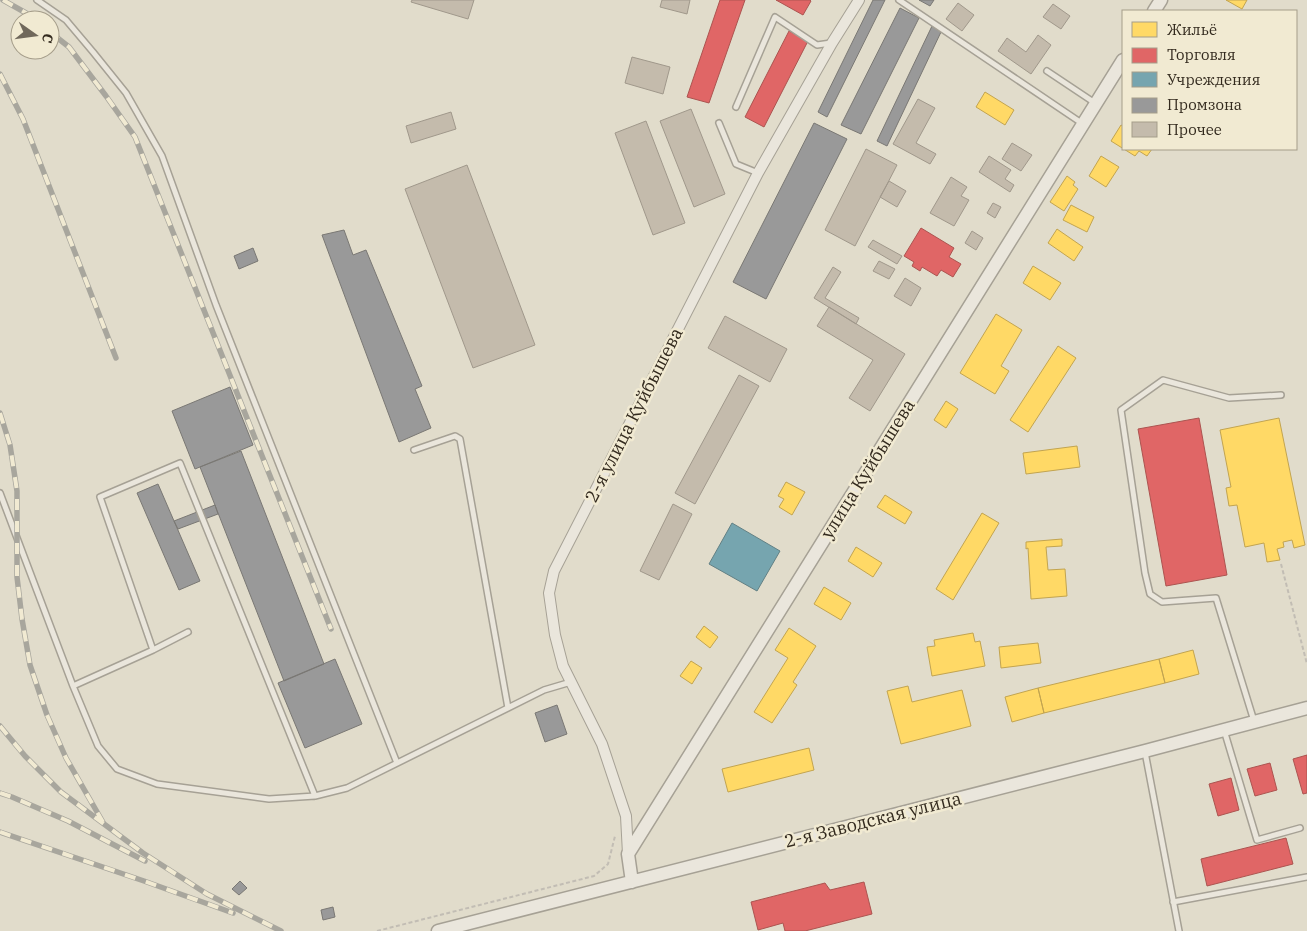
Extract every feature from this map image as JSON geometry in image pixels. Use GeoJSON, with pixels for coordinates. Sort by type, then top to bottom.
{"type":"FeatureCollection","features":[{"type":"Feature","properties":{"kind":"street","name":"2-я улица Куйбышева"},"geometry":{"type":"LineString","coordinates":[[628,854],[626,816],[602,744],[563,666],[555,635],[549,593],[554,571],[758,173],[832,43],[859,0]]}},
{"type":"Feature","properties":{"kind":"street","name":"улица Куйбышева"},"geometry":{"type":"LineString","coordinates":[[628,854],[1122,62]]}},
{"type":"Feature","properties":{"kind":"street","name":"2-я Заводская улица"},"geometry":{"type":"LineString","coordinates":[[438,931],[1307,708]]}},
{"type":"Feature","properties":{"kind":"street"},"geometry":{"type":"LineString","coordinates":[[628,854],[632,882]]}},
{"type":"Feature","properties":{"kind":"lane"},"geometry":{"type":"LineString","coordinates":[[37,0],[66,20],[93,52],[126,94],[162,156],[216,305],[397,763]]}},
{"type":"Feature","properties":{"kind":"lane"},"geometry":{"type":"LineString","coordinates":[[899,0],[1083,124]]}},
{"type":"Feature","properties":{"kind":"lane"},"geometry":{"type":"LineString","coordinates":[[736,107],[775,18],[817,45],[832,43]]}},
{"type":"Feature","properties":{"kind":"lane"},"geometry":{"type":"LineString","coordinates":[[1047,71],[1096,104]]}},
{"type":"Feature","properties":{"kind":"lane"},"geometry":{"type":"LineString","coordinates":[[719,123],[736,164],[758,173]]}},
{"type":"Feature","properties":{"kind":"lane"},"geometry":{"type":"LineString","coordinates":[[1254,722],[1216,598],[1162,602],[1150,594],[1144,574],[1121,410],[1163,380],[1230,398],[1281,395]]}},
{"type":"Feature","properties":{"kind":"lane"},"geometry":{"type":"LineString","coordinates":[[414,450],[455,436],[460,439],[508,708]]}},
{"type":"Feature","properties":{"kind":"lane"},"geometry":{"type":"LineString","coordinates":[[153,650],[100,497],[180,463],[314,796]]}},
{"type":"Feature","properties":{"kind":"lane"},"geometry":{"type":"LineString","coordinates":[[0,493],[72,686],[98,746],[116,768],[157,784],[269,798],[314,796],[347,788],[544,690],[571,682]]}},
{"type":"Feature","properties":{"kind":"lane"},"geometry":{"type":"LineString","coordinates":[[72,686],[153,650],[188,632]]}},
{"type":"Feature","properties":{"kind":"lane"},"geometry":{"type":"LineString","coordinates":[[1224,730],[1257,840],[1300,828]]}},
{"type":"Feature","properties":{"kind":"lane"},"geometry":{"type":"LineString","coordinates":[[1145,751],[1179,931]]}},
{"type":"Feature","properties":{"kind":"lane"},"geometry":{"type":"LineString","coordinates":[[1173,902],[1307,878]]}},
{"type":"Feature","properties":{"kind":"path"},"geometry":{"type":"LineString","coordinates":[[1281,564],[1307,664]]}},
{"type":"Feature","properties":{"kind":"path"},"geometry":{"type":"LineString","coordinates":[[377,931],[594,876],[608,864],[615,836]]}},
{"type":"Feature","properties":{"kind":"building: Жильё"},"geometry":{"type":"Polygon","coordinates":[[[1226,0],[1247,0],[1242,9],[1226,0]]]}},
{"type":"Feature","properties":{"kind":"building: Жильё"},"geometry":{"type":"Polygon","coordinates":[[[985,92],[1014,110],[1005,125],[976,107],[985,92]]]}},
{"type":"Feature","properties":{"kind":"building: Жильё"},"geometry":{"type":"Polygon","coordinates":[[[1121,125],[1122,126],[1122,147],[1111,141],[1121,125]]]}},
{"type":"Feature","properties":{"kind":"building: Жильё"},"geometry":{"type":"Polygon","coordinates":[[[1126,150],[1151,150],[1147,156],[1139,151],[1135,156],[1126,150]]]}},
{"type":"Feature","properties":{"kind":"building: Жильё"},"geometry":{"type":"Polygon","coordinates":[[[1101,156],[1119,167],[1106,187],[1089,176],[1101,156]]]}},
{"type":"Feature","properties":{"kind":"building: Жильё"},"geometry":{"type":"Polygon","coordinates":[[[1067,176],[1075,182],[1073,185],[1078,189],[1064,211],[1050,202],[1067,176]]]}},
{"type":"Feature","properties":{"kind":"building: Жильё"},"geometry":{"type":"Polygon","coordinates":[[[1071,205],[1094,217],[1087,232],[1063,220],[1071,205]]]}},
{"type":"Feature","properties":{"kind":"building: Жильё"},"geometry":{"type":"Polygon","coordinates":[[[1057,229],[1083,247],[1074,261],[1048,243],[1057,229]]]}},
{"type":"Feature","properties":{"kind":"building: Жильё"},"geometry":{"type":"Polygon","coordinates":[[[1033,266],[1061,283],[1050,300],[1023,283],[1033,266]]]}},
{"type":"Feature","properties":{"kind":"building: Жильё"},"geometry":{"type":"Polygon","coordinates":[[[996,314],[1022,330],[1001,366],[1009,371],[995,394],[960,373],[996,314]]]}},
{"type":"Feature","properties":{"kind":"building: Жильё"},"geometry":{"type":"Polygon","coordinates":[[[1058,346],[1076,358],[1028,432],[1010,420],[1058,346]]]}},
{"type":"Feature","properties":{"kind":"building: Жильё"},"geometry":{"type":"Polygon","coordinates":[[[946,401],[958,409],[946,428],[934,420],[946,401]]]}},
{"type":"Feature","properties":{"kind":"building: Жильё"},"geometry":{"type":"Polygon","coordinates":[[[1279,418],[1305,545],[1294,548],[1292,540],[1283,542],[1284,547],[1277,549],[1280,560],[1267,562],[1264,543],[1245,547],[1237,505],[1229,506],[1226,488],[1231,487],[1220,430],[1279,418]]]}},
{"type":"Feature","properties":{"kind":"building: Жильё"},"geometry":{"type":"Polygon","coordinates":[[[1077,446],[1080,467],[1026,474],[1023,453],[1077,446]]]}},
{"type":"Feature","properties":{"kind":"building: Жильё"},"geometry":{"type":"Polygon","coordinates":[[[786,482],[805,492],[792,515],[779,507],[784,499],[778,496],[786,482]]]}},
{"type":"Feature","properties":{"kind":"building: Жильё"},"geometry":{"type":"Polygon","coordinates":[[[885,495],[912,512],[905,524],[877,507],[885,495]]]}},
{"type":"Feature","properties":{"kind":"building: Жильё"},"geometry":{"type":"Polygon","coordinates":[[[982,513],[999,523],[953,600],[936,589],[982,513]]]}},
{"type":"Feature","properties":{"kind":"building: Жильё"},"geometry":{"type":"Polygon","coordinates":[[[1062,539],[1062,546],[1046,547],[1048,570],[1065,569],[1067,596],[1031,599],[1026,542],[1062,539]]]}},
{"type":"Feature","properties":{"kind":"building: Жильё"},"geometry":{"type":"Polygon","coordinates":[[[856,547],[882,563],[873,577],[848,561],[856,547]]]}},
{"type":"Feature","properties":{"kind":"building: Жильё"},"geometry":{"type":"Polygon","coordinates":[[[824,587],[851,603],[841,620],[814,604],[824,587]]]}},
{"type":"Feature","properties":{"kind":"building: Жильё"},"geometry":{"type":"Polygon","coordinates":[[[704,626],[718,637],[710,648],[696,637],[704,626]]]}},
{"type":"Feature","properties":{"kind":"building: Жильё"},"geometry":{"type":"Polygon","coordinates":[[[789,628],[816,646],[793,682],[797,685],[772,723],[754,712],[788,658],[775,650],[789,628]]]}},
{"type":"Feature","properties":{"kind":"building: Жильё"},"geometry":{"type":"Polygon","coordinates":[[[973,633],[975,642],[980,641],[985,666],[932,676],[927,647],[935,646],[934,640],[973,633]]]}},
{"type":"Feature","properties":{"kind":"building: Жильё"},"geometry":{"type":"Polygon","coordinates":[[[1038,643],[1041,663],[1001,668],[999,647],[1038,643]]]}},
{"type":"Feature","properties":{"kind":"building: Жильё"},"geometry":{"type":"Polygon","coordinates":[[[1193,650],[1199,674],[1165,683],[1159,659],[1193,650]]]}},
{"type":"Feature","properties":{"kind":"building: Жильё"},"geometry":{"type":"Polygon","coordinates":[[[1159,659],[1165,683],[1044,713],[1038,688],[1159,659]]]}},
{"type":"Feature","properties":{"kind":"building: Жильё"},"geometry":{"type":"Polygon","coordinates":[[[691,661],[702,668],[692,684],[680,676],[691,661]]]}},
{"type":"Feature","properties":{"kind":"building: Жильё"},"geometry":{"type":"Polygon","coordinates":[[[908,686],[912,702],[962,690],[971,726],[901,744],[887,691],[908,686]]]}},
{"type":"Feature","properties":{"kind":"building: Жильё"},"geometry":{"type":"Polygon","coordinates":[[[1038,688],[1044,713],[1012,722],[1005,697],[1038,688]]]}},
{"type":"Feature","properties":{"kind":"building: Жильё"},"geometry":{"type":"Polygon","coordinates":[[[809,748],[814,770],[728,792],[722,769],[809,748]]]}},
{"type":"Feature","properties":{"kind":"building: Торговля"},"geometry":{"type":"Polygon","coordinates":[[[720,0],[745,0],[709,103],[687,97],[720,0]]]}},
{"type":"Feature","properties":{"kind":"building: Торговля"},"geometry":{"type":"Polygon","coordinates":[[[776,0],[810,0],[811,1],[803,15],[776,0]]]}},
{"type":"Feature","properties":{"kind":"building: Торговля"},"geometry":{"type":"Polygon","coordinates":[[[789,31],[808,41],[764,127],[745,117],[789,31]]]}},
{"type":"Feature","properties":{"kind":"building: Торговля"},"geometry":{"type":"Polygon","coordinates":[[[921,228],[954,248],[949,257],[961,264],[953,277],[941,270],[937,276],[922,267],[920,271],[912,266],[914,262],[904,256],[921,228]]]}},
{"type":"Feature","properties":{"kind":"building: Торговля"},"geometry":{"type":"Polygon","coordinates":[[[1199,418],[1227,575],[1166,586],[1138,429],[1199,418]]]}},
{"type":"Feature","properties":{"kind":"building: Торговля"},"geometry":{"type":"Polygon","coordinates":[[[1307,755],[1307,793],[1303,794],[1293,759],[1307,755]]]}},
{"type":"Feature","properties":{"kind":"building: Торговля"},"geometry":{"type":"Polygon","coordinates":[[[1270,763],[1277,790],[1255,796],[1247,769],[1270,763]]]}},
{"type":"Feature","properties":{"kind":"building: Торговля"},"geometry":{"type":"Polygon","coordinates":[[[1231,778],[1239,810],[1218,816],[1209,784],[1231,778]]]}},
{"type":"Feature","properties":{"kind":"building: Торговля"},"geometry":{"type":"Polygon","coordinates":[[[1286,838],[1293,864],[1207,886],[1201,859],[1286,838]]]}},
{"type":"Feature","properties":{"kind":"building: Торговля"},"geometry":{"type":"Polygon","coordinates":[[[864,882],[872,914],[805,931],[785,931],[783,923],[758,930],[751,902],[825,883],[830,890],[864,882]]]}},
{"type":"Feature","properties":{"kind":"building: Учреждения"},"geometry":{"type":"Polygon","coordinates":[[[732,523],[780,551],[757,591],[709,564],[732,523]]]}},
{"type":"Feature","properties":{"kind":"building: Промзона"},"geometry":{"type":"Polygon","coordinates":[[[873,0],[885,0],[827,117],[818,112],[873,0]]]}},
{"type":"Feature","properties":{"kind":"building: Промзона"},"geometry":{"type":"Polygon","coordinates":[[[919,0],[934,0],[930,6],[919,0]]]}},
{"type":"Feature","properties":{"kind":"building: Промзона"},"geometry":{"type":"Polygon","coordinates":[[[900,8],[919,18],[861,134],[841,125],[900,8]]]}},
{"type":"Feature","properties":{"kind":"building: Промзона"},"geometry":{"type":"Polygon","coordinates":[[[932,26],[941,32],[887,146],[877,141],[932,26]]]}},
{"type":"Feature","properties":{"kind":"building: Промзона"},"geometry":{"type":"Polygon","coordinates":[[[814,123],[847,139],[766,299],[733,282],[814,123]]]}},
{"type":"Feature","properties":{"kind":"building: Промзона"},"geometry":{"type":"Polygon","coordinates":[[[344,230],[353,255],[366,250],[422,386],[415,389],[431,428],[399,442],[322,235],[344,230]]]}},
{"type":"Feature","properties":{"kind":"building: Промзона"},"geometry":{"type":"Polygon","coordinates":[[[253,248],[258,261],[239,269],[234,256],[253,248]]]}},
{"type":"Feature","properties":{"kind":"building: Промзона"},"geometry":{"type":"Polygon","coordinates":[[[230,387],[253,445],[195,469],[172,411],[230,387]]]}},
{"type":"Feature","properties":{"kind":"building: Промзона"},"geometry":{"type":"Polygon","coordinates":[[[241,451],[324,664],[284,681],[200,467],[241,451]]]}},
{"type":"Feature","properties":{"kind":"building: Промзона"},"geometry":{"type":"Polygon","coordinates":[[[158,484],[200,581],[179,590],[137,493],[158,484]]]}},
{"type":"Feature","properties":{"kind":"building: Промзона"},"geometry":{"type":"Polygon","coordinates":[[[215,505],[218,514],[178,529],[174,521],[215,505]]]}},
{"type":"Feature","properties":{"kind":"building: Промзона"},"geometry":{"type":"Polygon","coordinates":[[[335,659],[362,724],[305,748],[278,683],[335,659]]]}},
{"type":"Feature","properties":{"kind":"building: Промзона"},"geometry":{"type":"Polygon","coordinates":[[[557,705],[567,734],[545,742],[535,713],[557,705]]]}},
{"type":"Feature","properties":{"kind":"building: Промзона"},"geometry":{"type":"Polygon","coordinates":[[[240,881],[247,888],[239,895],[232,889],[240,881]]]}},
{"type":"Feature","properties":{"kind":"building: Промзона"},"geometry":{"type":"Polygon","coordinates":[[[333,907],[335,917],[323,920],[321,910],[333,907]]]}},
{"type":"Feature","properties":{"kind":"building: Прочее"},"geometry":{"type":"Polygon","coordinates":[[[412,0],[474,0],[468,19],[411,2],[412,0]]]}},
{"type":"Feature","properties":{"kind":"building: Прочее"},"geometry":{"type":"Polygon","coordinates":[[[662,0],[690,0],[687,14],[660,7],[662,0]]]}},
{"type":"Feature","properties":{"kind":"building: Прочее"},"geometry":{"type":"Polygon","coordinates":[[[958,3],[974,15],[962,31],[946,19],[958,3]]]}},
{"type":"Feature","properties":{"kind":"building: Прочее"},"geometry":{"type":"Polygon","coordinates":[[[1053,4],[1070,16],[1061,29],[1043,17],[1053,4]]]}},
{"type":"Feature","properties":{"kind":"building: Прочее"},"geometry":{"type":"Polygon","coordinates":[[[1038,35],[1051,45],[1031,74],[998,51],[1007,38],[1026,52],[1038,35]]]}},
{"type":"Feature","properties":{"kind":"building: Прочее"},"geometry":{"type":"Polygon","coordinates":[[[632,57],[670,67],[663,94],[625,83],[632,57]]]}},
{"type":"Feature","properties":{"kind":"building: Прочее"},"geometry":{"type":"Polygon","coordinates":[[[918,99],[935,108],[916,143],[936,154],[930,164],[893,144],[918,99]]]}},
{"type":"Feature","properties":{"kind":"building: Прочее"},"geometry":{"type":"Polygon","coordinates":[[[691,109],[725,194],[694,207],[660,121],[691,109]]]}},
{"type":"Feature","properties":{"kind":"building: Прочее"},"geometry":{"type":"Polygon","coordinates":[[[451,112],[456,129],[411,143],[406,126],[451,112]]]}},
{"type":"Feature","properties":{"kind":"building: Прочее"},"geometry":{"type":"Polygon","coordinates":[[[646,121],[685,223],[653,235],[615,133],[646,121]]]}},
{"type":"Feature","properties":{"kind":"building: Прочее"},"geometry":{"type":"Polygon","coordinates":[[[1012,143],[1032,155],[1021,171],[1002,159],[1012,143]]]}},
{"type":"Feature","properties":{"kind":"building: Прочее"},"geometry":{"type":"Polygon","coordinates":[[[866,149],[897,165],[855,246],[825,230],[866,149]]]}},
{"type":"Feature","properties":{"kind":"building: Прочее"},"geometry":{"type":"Polygon","coordinates":[[[989,156],[1011,170],[1005,179],[1014,185],[1010,192],[979,172],[989,156]]]}},
{"type":"Feature","properties":{"kind":"building: Прочее"},"geometry":{"type":"Polygon","coordinates":[[[467,165],[535,345],[473,368],[405,189],[467,165]]]}},
{"type":"Feature","properties":{"kind":"building: Прочее"},"geometry":{"type":"Polygon","coordinates":[[[951,177],[967,187],[961,196],[969,200],[954,226],[930,213],[951,177]]]}},
{"type":"Feature","properties":{"kind":"building: Прочее"},"geometry":{"type":"Polygon","coordinates":[[[889,181],[906,191],[897,207],[880,197],[889,181]]]}},
{"type":"Feature","properties":{"kind":"building: Прочее"},"geometry":{"type":"Polygon","coordinates":[[[993,203],[1001,207],[995,218],[987,213],[993,203]]]}},
{"type":"Feature","properties":{"kind":"building: Прочее"},"geometry":{"type":"Polygon","coordinates":[[[972,231],[983,238],[976,250],[965,243],[972,231]]]}},
{"type":"Feature","properties":{"kind":"building: Прочее"},"geometry":{"type":"Polygon","coordinates":[[[873,240],[902,256],[897,264],[868,247],[873,240]]]}},
{"type":"Feature","properties":{"kind":"building: Прочее"},"geometry":{"type":"Polygon","coordinates":[[[879,261],[895,269],[889,279],[873,271],[879,261]]]}},
{"type":"Feature","properties":{"kind":"building: Прочее"},"geometry":{"type":"Polygon","coordinates":[[[833,267],[841,272],[825,298],[859,318],[856,324],[814,298],[833,267]]]}},
{"type":"Feature","properties":{"kind":"building: Прочее"},"geometry":{"type":"Polygon","coordinates":[[[905,278],[921,288],[911,306],[894,296],[905,278]]]}},
{"type":"Feature","properties":{"kind":"building: Прочее"},"geometry":{"type":"Polygon","coordinates":[[[829,307],[905,354],[870,411],[849,398],[873,360],[817,326],[829,307]]]}},
{"type":"Feature","properties":{"kind":"building: Прочее"},"geometry":{"type":"Polygon","coordinates":[[[725,316],[787,349],[770,382],[708,348],[725,316]]]}},
{"type":"Feature","properties":{"kind":"building: Прочее"},"geometry":{"type":"Polygon","coordinates":[[[739,375],[759,386],[695,504],[675,493],[739,375]]]}},
{"type":"Feature","properties":{"kind":"building: Прочее"},"geometry":{"type":"Polygon","coordinates":[[[673,504],[692,514],[659,580],[640,571],[673,504]]]}},
{"type":"Feature","properties":{"kind":"railway"},"geometry":{"type":"LineString","coordinates":[[3,0],[21,10]]}},
{"type":"Feature","properties":{"kind":"railway"},"geometry":{"type":"LineString","coordinates":[[60,40],[69,47],[135,137],[331,629]]}},
{"type":"Feature","properties":{"kind":"railway"},"geometry":{"type":"LineString","coordinates":[[0,74],[23,119],[116,358]]}},
{"type":"Feature","properties":{"kind":"railway"},"geometry":{"type":"LineString","coordinates":[[0,413],[10,445],[17,491],[17,577],[30,665],[47,715],[66,758],[104,824]]}},
{"type":"Feature","properties":{"kind":"railway"},"geometry":{"type":"LineString","coordinates":[[0,726],[25,756],[61,792],[143,853],[207,894],[281,931]]}},
{"type":"Feature","properties":{"kind":"railway"},"geometry":{"type":"LineString","coordinates":[[0,793],[68,821],[145,861]]}},
{"type":"Feature","properties":{"kind":"railway"},"geometry":{"type":"LineString","coordinates":[[0,832],[233,913]]}}]}
